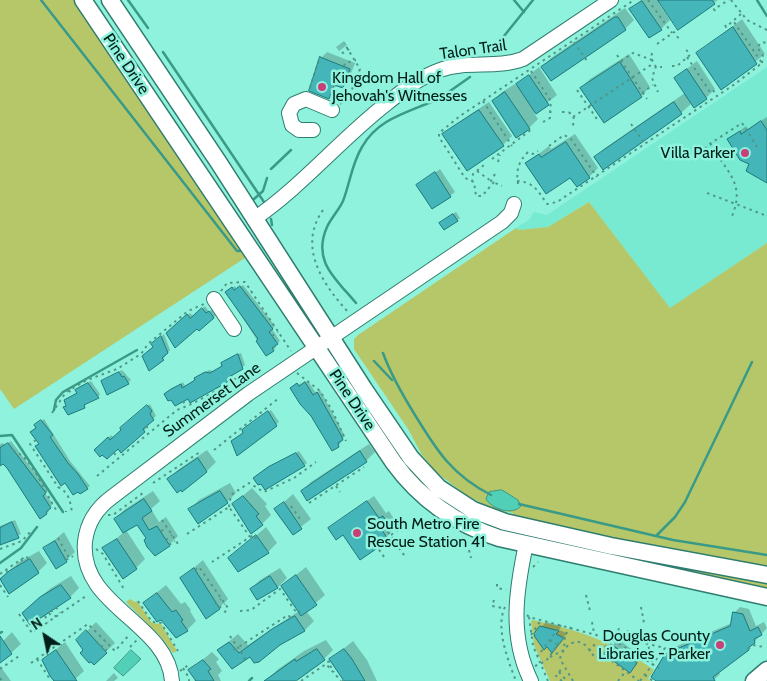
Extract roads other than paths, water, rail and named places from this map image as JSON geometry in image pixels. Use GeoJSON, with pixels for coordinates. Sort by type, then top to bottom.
{"type":"FeatureCollection","features":[{"type":"Feature","properties":{"kind":"main road","name":"Pine Drive"},"geometry":{"type":"LineString","coordinates":[[83,0],[394,463],[424,497],[446,514],[494,536],[767,597]]}},
{"type":"Feature","properties":{"kind":"main road","name":"Pine Drive"},"geometry":{"type":"LineString","coordinates":[[110,0],[330,338],[414,462],[439,488],[465,505],[498,520],[544,531],[767,575]]}},
{"type":"Feature","properties":{"kind":"main road"},"geometry":{"type":"LineString","coordinates":[[754,681],[767,670]]}},
{"type":"Feature","properties":{"kind":"street","name":"Talon Trail"},"geometry":{"type":"LineString","coordinates":[[254,220],[357,128],[417,81],[440,70],[453,67],[506,64],[523,59],[612,0]]}},
{"type":"Feature","properties":{"kind":"street"},"geometry":{"type":"LineString","coordinates":[[313,130],[299,130],[292,125],[289,113],[294,104],[306,99],[334,107]]}},
{"type":"Feature","properties":{"kind":"street","name":"Summerset Lane"},"geometry":{"type":"LineString","coordinates":[[175,677],[158,648],[101,590],[91,576],[84,550],[89,524],[97,511],[112,497],[227,409],[502,222],[511,213],[514,204]]}},
{"type":"Feature","properties":{"kind":"street"},"geometry":{"type":"LineString","coordinates":[[214,298],[234,329]]}},
{"type":"Feature","properties":{"kind":"street"},"geometry":{"type":"LineString","coordinates":[[526,544],[517,591],[516,621],[519,650],[531,681]]}},
{"type":"Feature","properties":{"kind":"waterway"},"geometry":{"type":"LineString","coordinates":[[41,0],[237,251],[240,251]]}},
{"type":"Feature","properties":{"kind":"waterway"},"geometry":{"type":"LineString","coordinates":[[128,0],[148,28]]}},
{"type":"Feature","properties":{"kind":"waterway"},"geometry":{"type":"LineString","coordinates":[[514,0],[524,12]]}},
{"type":"Feature","properties":{"kind":"waterway"},"geometry":{"type":"LineString","coordinates":[[492,51],[533,0]]}},
{"type":"Feature","properties":{"kind":"waterway"},"geometry":{"type":"LineString","coordinates":[[757,0],[767,16]]}},
{"type":"Feature","properties":{"kind":"waterway"},"geometry":{"type":"LineString","coordinates":[[163,52],[264,202]]}},
{"type":"Feature","properties":{"kind":"waterway"},"geometry":{"type":"LineString","coordinates":[[356,303],[328,268],[322,250],[327,227],[343,201],[353,166],[362,147],[375,130],[384,124],[402,114],[436,100],[470,77]]}},
{"type":"Feature","properties":{"kind":"waterway"},"geometry":{"type":"LineString","coordinates":[[271,169],[291,150]]}},
{"type":"Feature","properties":{"kind":"waterway"},"geometry":{"type":"LineString","coordinates":[[254,199],[263,191],[267,178]]}},
{"type":"Feature","properties":{"kind":"waterway"},"geometry":{"type":"LineString","coordinates":[[271,219],[272,225]]}},
{"type":"Feature","properties":{"kind":"waterway"},"geometry":{"type":"LineString","coordinates":[[54,410],[56,400],[63,392],[137,350]]}},
{"type":"Feature","properties":{"kind":"waterway"},"geometry":{"type":"LineString","coordinates":[[383,353],[401,392],[438,451],[466,479],[491,495]]}},
{"type":"Feature","properties":{"kind":"waterway"},"geometry":{"type":"LineString","coordinates":[[374,361],[392,380]]}},
{"type":"Feature","properties":{"kind":"waterway"},"geometry":{"type":"LineString","coordinates":[[656,536],[675,517],[685,502],[752,362]]}},
{"type":"Feature","properties":{"kind":"waterway"},"geometry":{"type":"LineString","coordinates":[[0,436],[12,435],[63,512]]}},
{"type":"Feature","properties":{"kind":"waterway"},"geometry":{"type":"LineString","coordinates":[[519,504],[673,540],[767,555]]}},
{"type":"Feature","properties":{"kind":"waterway"},"geometry":{"type":"LineString","coordinates":[[0,563],[21,548],[37,527]]}},
{"type":"Feature","properties":{"kind":"waterway"},"geometry":{"type":"LineString","coordinates":[[249,681],[252,678]]}},
{"type":"Feature","properties":{"kind":"place","name":"Kingdom Hall of Jehovah's Witnesses"},"geometry":{"type":"Point","coordinates":[322,87]}},
{"type":"Feature","properties":{"kind":"place","name":"Villa Parker"},"geometry":{"type":"Point","coordinates":[745,153]}},
{"type":"Feature","properties":{"kind":"place","name":"South Metro Fire Rescue Station 41"},"geometry":{"type":"Point","coordinates":[357,533]}},
{"type":"Feature","properties":{"kind":"place","name":"Douglas County Libraries - Parker"},"geometry":{"type":"Point","coordinates":[720,645]}}]}
